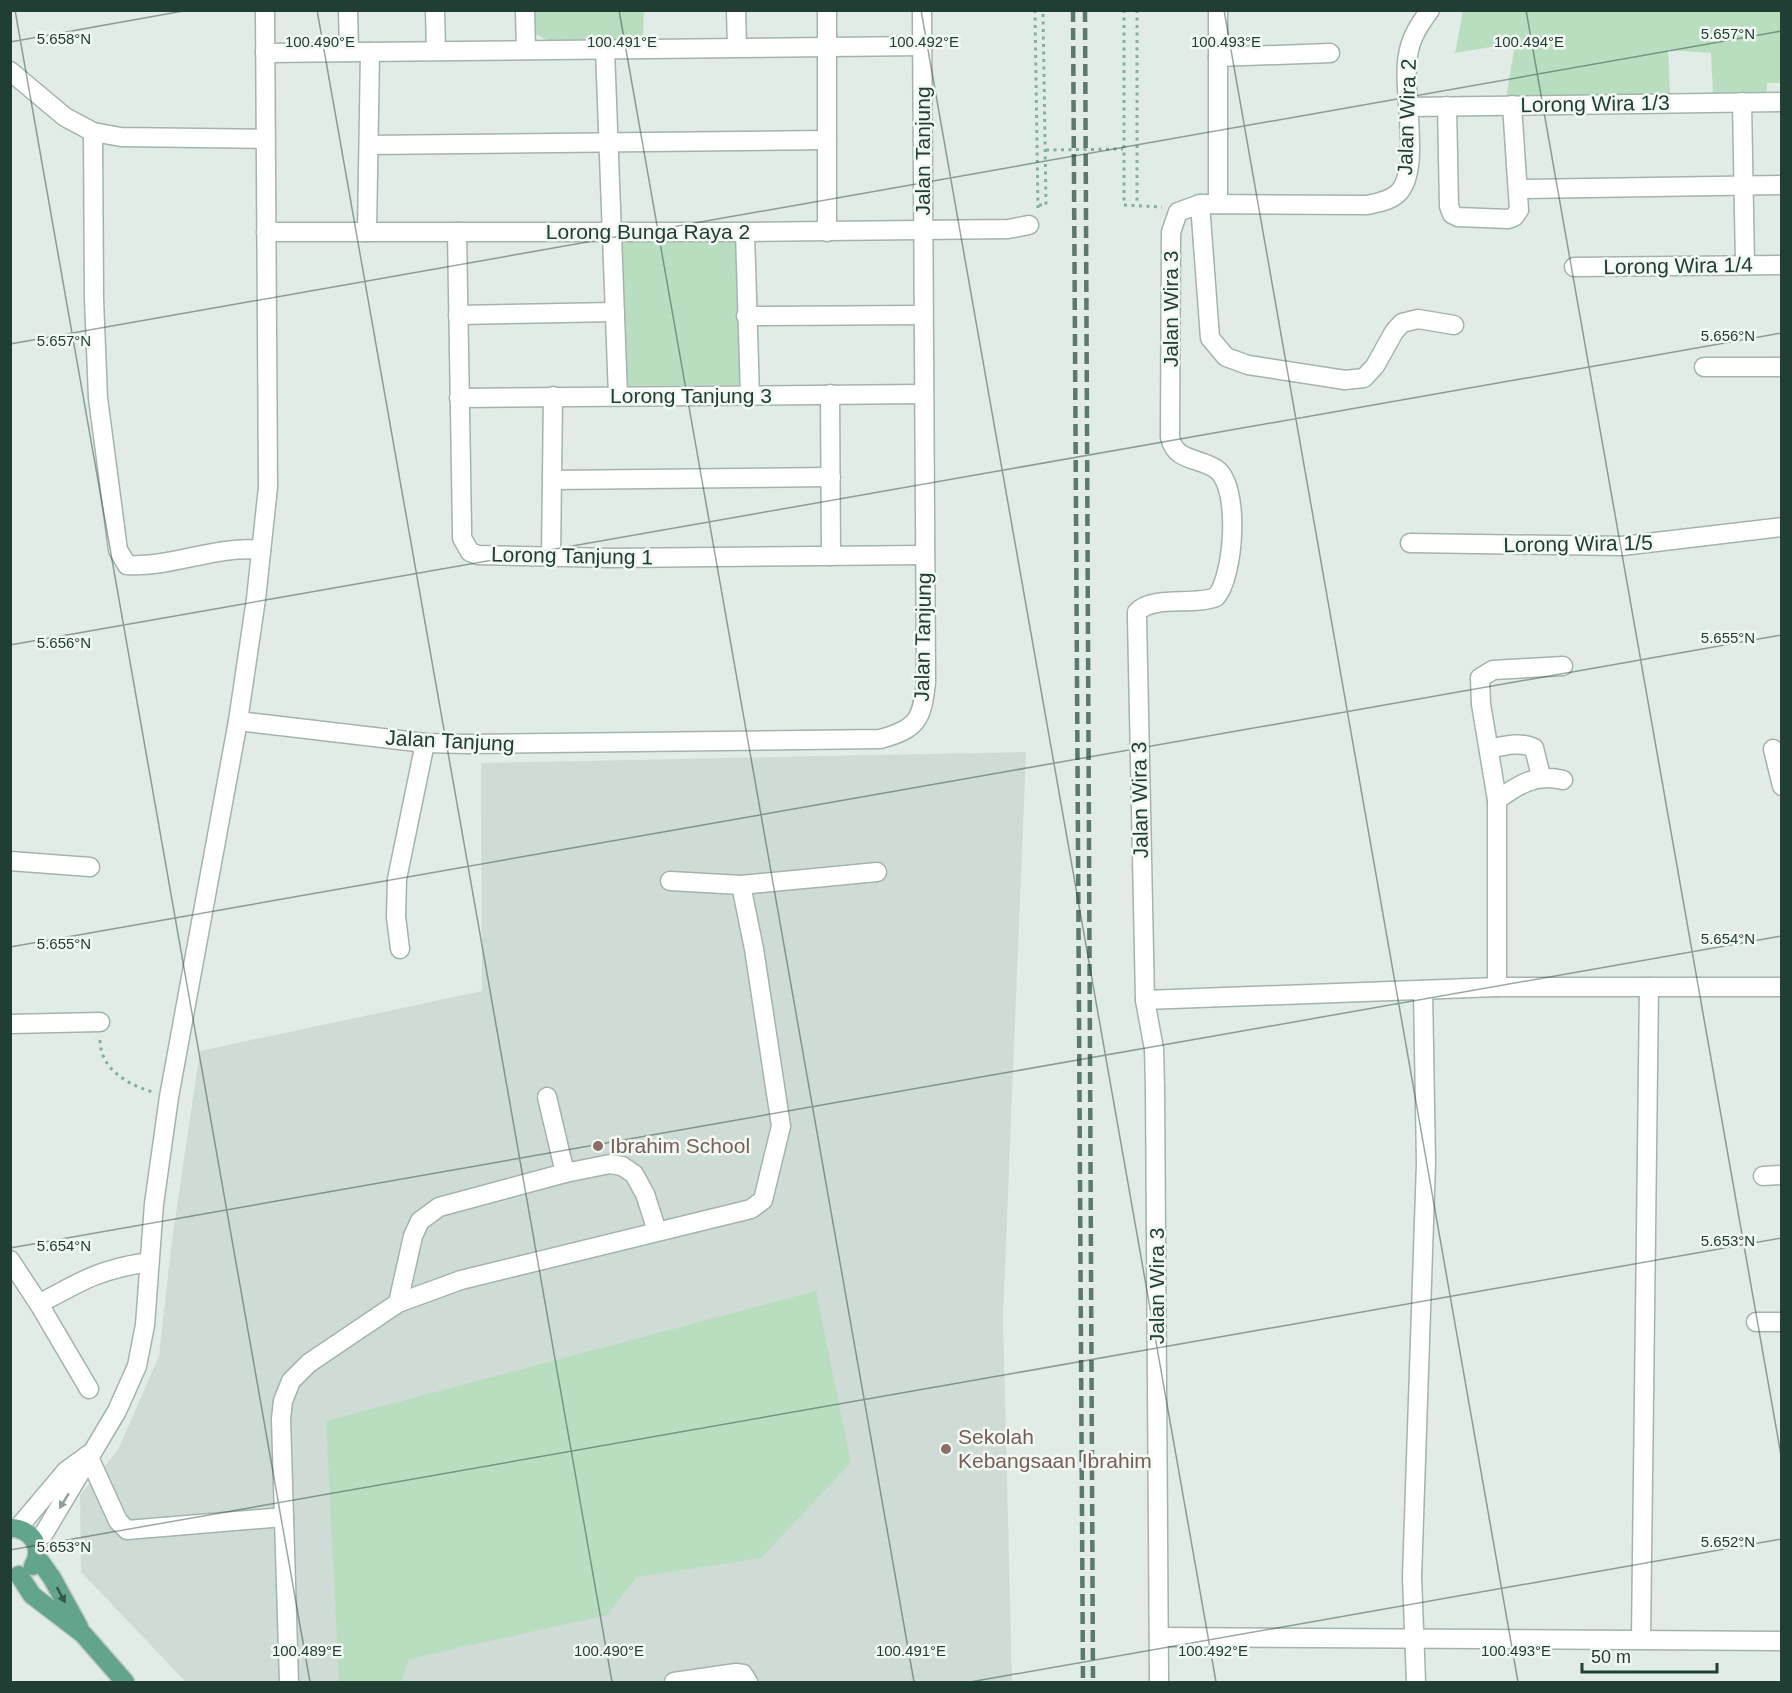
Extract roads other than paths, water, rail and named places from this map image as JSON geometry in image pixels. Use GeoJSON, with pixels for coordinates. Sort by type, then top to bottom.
{"type":"FeatureCollection","features":[{"type":"Feature","properties":{"kind":"main road"},"geometry":{"type":"LineString","coordinates":[[13,1527],[28,1533],[82,1634]]}},
{"type":"Feature","properties":{"kind":"main road"},"geometry":{"type":"LineString","coordinates":[[37,1551],[31,1569],[15,1576],[32,1595],[82,1634],[125,1683]]}},
{"type":"Feature","properties":{"kind":"street"},"geometry":{"type":"LineString","coordinates":[[37,1551],[80,1477],[88,1455],[117,1411],[137,1366],[145,1325],[149,1262],[169,1097],[238,721],[261,550],[269,447],[265,10]]}},
{"type":"Feature","properties":{"kind":"street"},"geometry":{"type":"LineString","coordinates":[[348,10],[349,52]]}},
{"type":"Feature","properties":{"kind":"street"},"geometry":{"type":"LineString","coordinates":[[435,10],[436,50]]}},
{"type":"Feature","properties":{"kind":"street"},"geometry":{"type":"LineString","coordinates":[[525,10],[526,50]]}},
{"type":"Feature","properties":{"kind":"street"},"geometry":{"type":"LineString","coordinates":[[736,10],[737,47]]}},
{"type":"Feature","properties":{"kind":"street"},"geometry":{"type":"LineString","coordinates":[[826,10],[827,232]]}},
{"type":"Feature","properties":{"kind":"street","name":"Jalan Tanjung"},"geometry":{"type":"LineString","coordinates":[[238,721],[425,743],[532,745],[880,739],[909,729],[923,708],[926,682],[922,10]]}},
{"type":"Feature","properties":{"kind":"street"},"geometry":{"type":"LineString","coordinates":[[1218,10],[1218,204],[1200,204],[1210,338],[1226,357],[1248,365],[1345,380],[1364,378],[1375,366],[1394,332],[1402,324],[1418,319],[1454,325]]}},
{"type":"Feature","properties":{"kind":"street","name":"Jalan Wira 2"},"geometry":{"type":"LineString","coordinates":[[1218,204],[1367,204],[1384,201],[1397,194],[1405,185],[1409,174],[1407,57],[1417,28],[1430,10]]}},
{"type":"Feature","properties":{"kind":"street"},"geometry":{"type":"LineString","coordinates":[[265,53],[922,46]]}},
{"type":"Feature","properties":{"kind":"street"},"geometry":{"type":"LineString","coordinates":[[605,49],[618,396]]}},
{"type":"Feature","properties":{"kind":"street"},"geometry":{"type":"LineString","coordinates":[[367,232],[370,52]]}},
{"type":"Feature","properties":{"kind":"street"},"geometry":{"type":"LineString","coordinates":[[1218,57],[1330,53]]}},
{"type":"Feature","properties":{"kind":"street"},"geometry":{"type":"LineString","coordinates":[[10,71],[65,117],[93,132],[121,137],[266,139]]}},
{"type":"Feature","properties":{"kind":"street"},"geometry":{"type":"LineString","coordinates":[[1742,102],[1745,265]]}},
{"type":"Feature","properties":{"kind":"street","name":"Lorong Wira 1/3"},"geometry":{"type":"LineString","coordinates":[[1409,107],[1782,102]]}},
{"type":"Feature","properties":{"kind":"street"},"geometry":{"type":"LineString","coordinates":[[1447,106],[1449,206],[1452,214],[1458,217],[1514,217],[1519,210],[1512,105]]}},
{"type":"Feature","properties":{"kind":"street"},"geometry":{"type":"LineString","coordinates":[[93,132],[94,299],[98,398],[118,550],[127,565],[147,566],[231,549],[261,550]]}},
{"type":"Feature","properties":{"kind":"street"},"geometry":{"type":"LineString","coordinates":[[370,145],[827,140]]}},
{"type":"Feature","properties":{"kind":"street"},"geometry":{"type":"LineString","coordinates":[[1518,189],[1782,185]]}},
{"type":"Feature","properties":{"kind":"street","name":"Jalan Wira 3"},"geometry":{"type":"LineString","coordinates":[[1159,1683],[1155,1088],[1154,1049],[1145,1000],[1137,612],[1148,604],[1197,601],[1216,597],[1225,581],[1231,555],[1230,500],[1222,477],[1216,469],[1181,456],[1172,447],[1170,437],[1171,232],[1178,212],[1200,204]]}},
{"type":"Feature","properties":{"kind":"street","name":"Lorong Bunga Raya 2"},"geometry":{"type":"LineString","coordinates":[[266,231],[827,232],[1008,229],[1029,225]]}},
{"type":"Feature","properties":{"kind":"street","name":"Lorong Tanjung 1"},"geometry":{"type":"LineString","coordinates":[[457,232],[462,529],[465,546],[470,552],[477,555],[551,557],[925,555]]}},
{"type":"Feature","properties":{"kind":"street"},"geometry":{"type":"LineString","coordinates":[[745,232],[750,396]]}},
{"type":"Feature","properties":{"kind":"street","name":"Lorong Wira 1/4"},"geometry":{"type":"LineString","coordinates":[[1574,267],[1782,265]]}},
{"type":"Feature","properties":{"kind":"street"},"geometry":{"type":"LineString","coordinates":[[458,315],[615,312]]}},
{"type":"Feature","properties":{"kind":"street"},"geometry":{"type":"LineString","coordinates":[[746,316],[923,315]]}},
{"type":"Feature","properties":{"kind":"street"},"geometry":{"type":"LineString","coordinates":[[1704,367],[1782,367]]}},
{"type":"Feature","properties":{"kind":"street"},"geometry":{"type":"LineString","coordinates":[[830,394],[831,556]]}},
{"type":"Feature","properties":{"kind":"street","name":"Lorong Tanjung 3"},"geometry":{"type":"LineString","coordinates":[[459,398],[924,394]]}},
{"type":"Feature","properties":{"kind":"street"},"geometry":{"type":"LineString","coordinates":[[551,557],[553,396]]}},
{"type":"Feature","properties":{"kind":"street"},"geometry":{"type":"LineString","coordinates":[[552,480],[831,477]]}},
{"type":"Feature","properties":{"kind":"street","name":"Lorong Wira 1/5"},"geometry":{"type":"LineString","coordinates":[[1410,543],[1622,546],[1782,527]]}},
{"type":"Feature","properties":{"kind":"street"},"geometry":{"type":"LineString","coordinates":[[1497,987],[1497,800],[1479,686],[1484,673],[1493,670],[1563,666]]}},
{"type":"Feature","properties":{"kind":"street"},"geometry":{"type":"LineString","coordinates":[[400,949],[396,879],[425,743]]}},
{"type":"Feature","properties":{"kind":"street"},"geometry":{"type":"LineString","coordinates":[[1488,749],[1513,745],[1534,748],[1541,776]]}},
{"type":"Feature","properties":{"kind":"street"},"geometry":{"type":"LineString","coordinates":[[1773,749],[1782,786]]}},
{"type":"Feature","properties":{"kind":"street"},"geometry":{"type":"LineString","coordinates":[[1497,800],[1512,788],[1541,776],[1563,780]]}},
{"type":"Feature","properties":{"kind":"street"},"geometry":{"type":"LineString","coordinates":[[10,861],[90,867]]}},
{"type":"Feature","properties":{"kind":"street"},"geometry":{"type":"LineString","coordinates":[[670,881],[741,885],[877,872]]}},
{"type":"Feature","properties":{"kind":"street"},"geometry":{"type":"LineString","coordinates":[[289,1683],[282,1419],[283,1401],[291,1381],[309,1363],[398,1304],[461,1280],[759,1205],[766,1194],[781,1126],[754,949],[741,885]]}},
{"type":"Feature","properties":{"kind":"street"},"geometry":{"type":"LineString","coordinates":[[1145,1000],[1497,987],[1782,987]]}},
{"type":"Feature","properties":{"kind":"street"},"geometry":{"type":"LineString","coordinates":[[1641,1640],[1649,987]]}},
{"type":"Feature","properties":{"kind":"street"},"geometry":{"type":"LineString","coordinates":[[1416,1683],[1413,1641],[1414,1471],[1426,1163],[1423,990]]}},
{"type":"Feature","properties":{"kind":"street"},"geometry":{"type":"LineString","coordinates":[[10,1024],[100,1022]]}},
{"type":"Feature","properties":{"kind":"street"},"geometry":{"type":"LineString","coordinates":[[548,1097],[565,1173]]}},
{"type":"Feature","properties":{"kind":"street"},"geometry":{"type":"LineString","coordinates":[[398,1304],[413,1236],[420,1221],[439,1207],[565,1173],[610,1164],[622,1166],[633,1174],[645,1194],[657,1231]]}},
{"type":"Feature","properties":{"kind":"street"},"geometry":{"type":"LineString","coordinates":[[1763,1176],[1782,1175]]}},
{"type":"Feature","properties":{"kind":"street"},"geometry":{"type":"LineString","coordinates":[[10,1260],[89,1389]]}},
{"type":"Feature","properties":{"kind":"street"},"geometry":{"type":"LineString","coordinates":[[39,1304],[92,1275],[113,1267],[149,1262]]}},
{"type":"Feature","properties":{"kind":"street"},"geometry":{"type":"LineString","coordinates":[[1756,1322],[1782,1322]]}},
{"type":"Feature","properties":{"kind":"street"},"geometry":{"type":"LineString","coordinates":[[88,1455],[118,1521],[127,1530],[284,1517]]}},
{"type":"Feature","properties":{"kind":"street"},"geometry":{"type":"LineString","coordinates":[[13,1527],[66,1471],[88,1455]]}},
{"type":"Feature","properties":{"kind":"street"},"geometry":{"type":"LineString","coordinates":[[1159,1637],[1413,1641],[1782,1641]]}},
{"type":"Feature","properties":{"kind":"street"},"geometry":{"type":"LineString","coordinates":[[674,1683],[736,1673],[743,1674],[748,1683]]}},
{"type":"Feature","properties":{"kind":"railway"},"geometry":{"type":"LineString","coordinates":[[1073,10],[1083,1682]]}},
{"type":"Feature","properties":{"kind":"railway"},"geometry":{"type":"LineString","coordinates":[[1085,10],[1093,1682]]}},
{"type":"Feature","properties":{"kind":"place","name":"Ibrahim School"},"geometry":{"type":"Point","coordinates":[598,1146]}},
{"type":"Feature","properties":{"kind":"place","name":"Sekolah Kebangsaan Ibrahim"},"geometry":{"type":"Point","coordinates":[946,1449]}}]}
